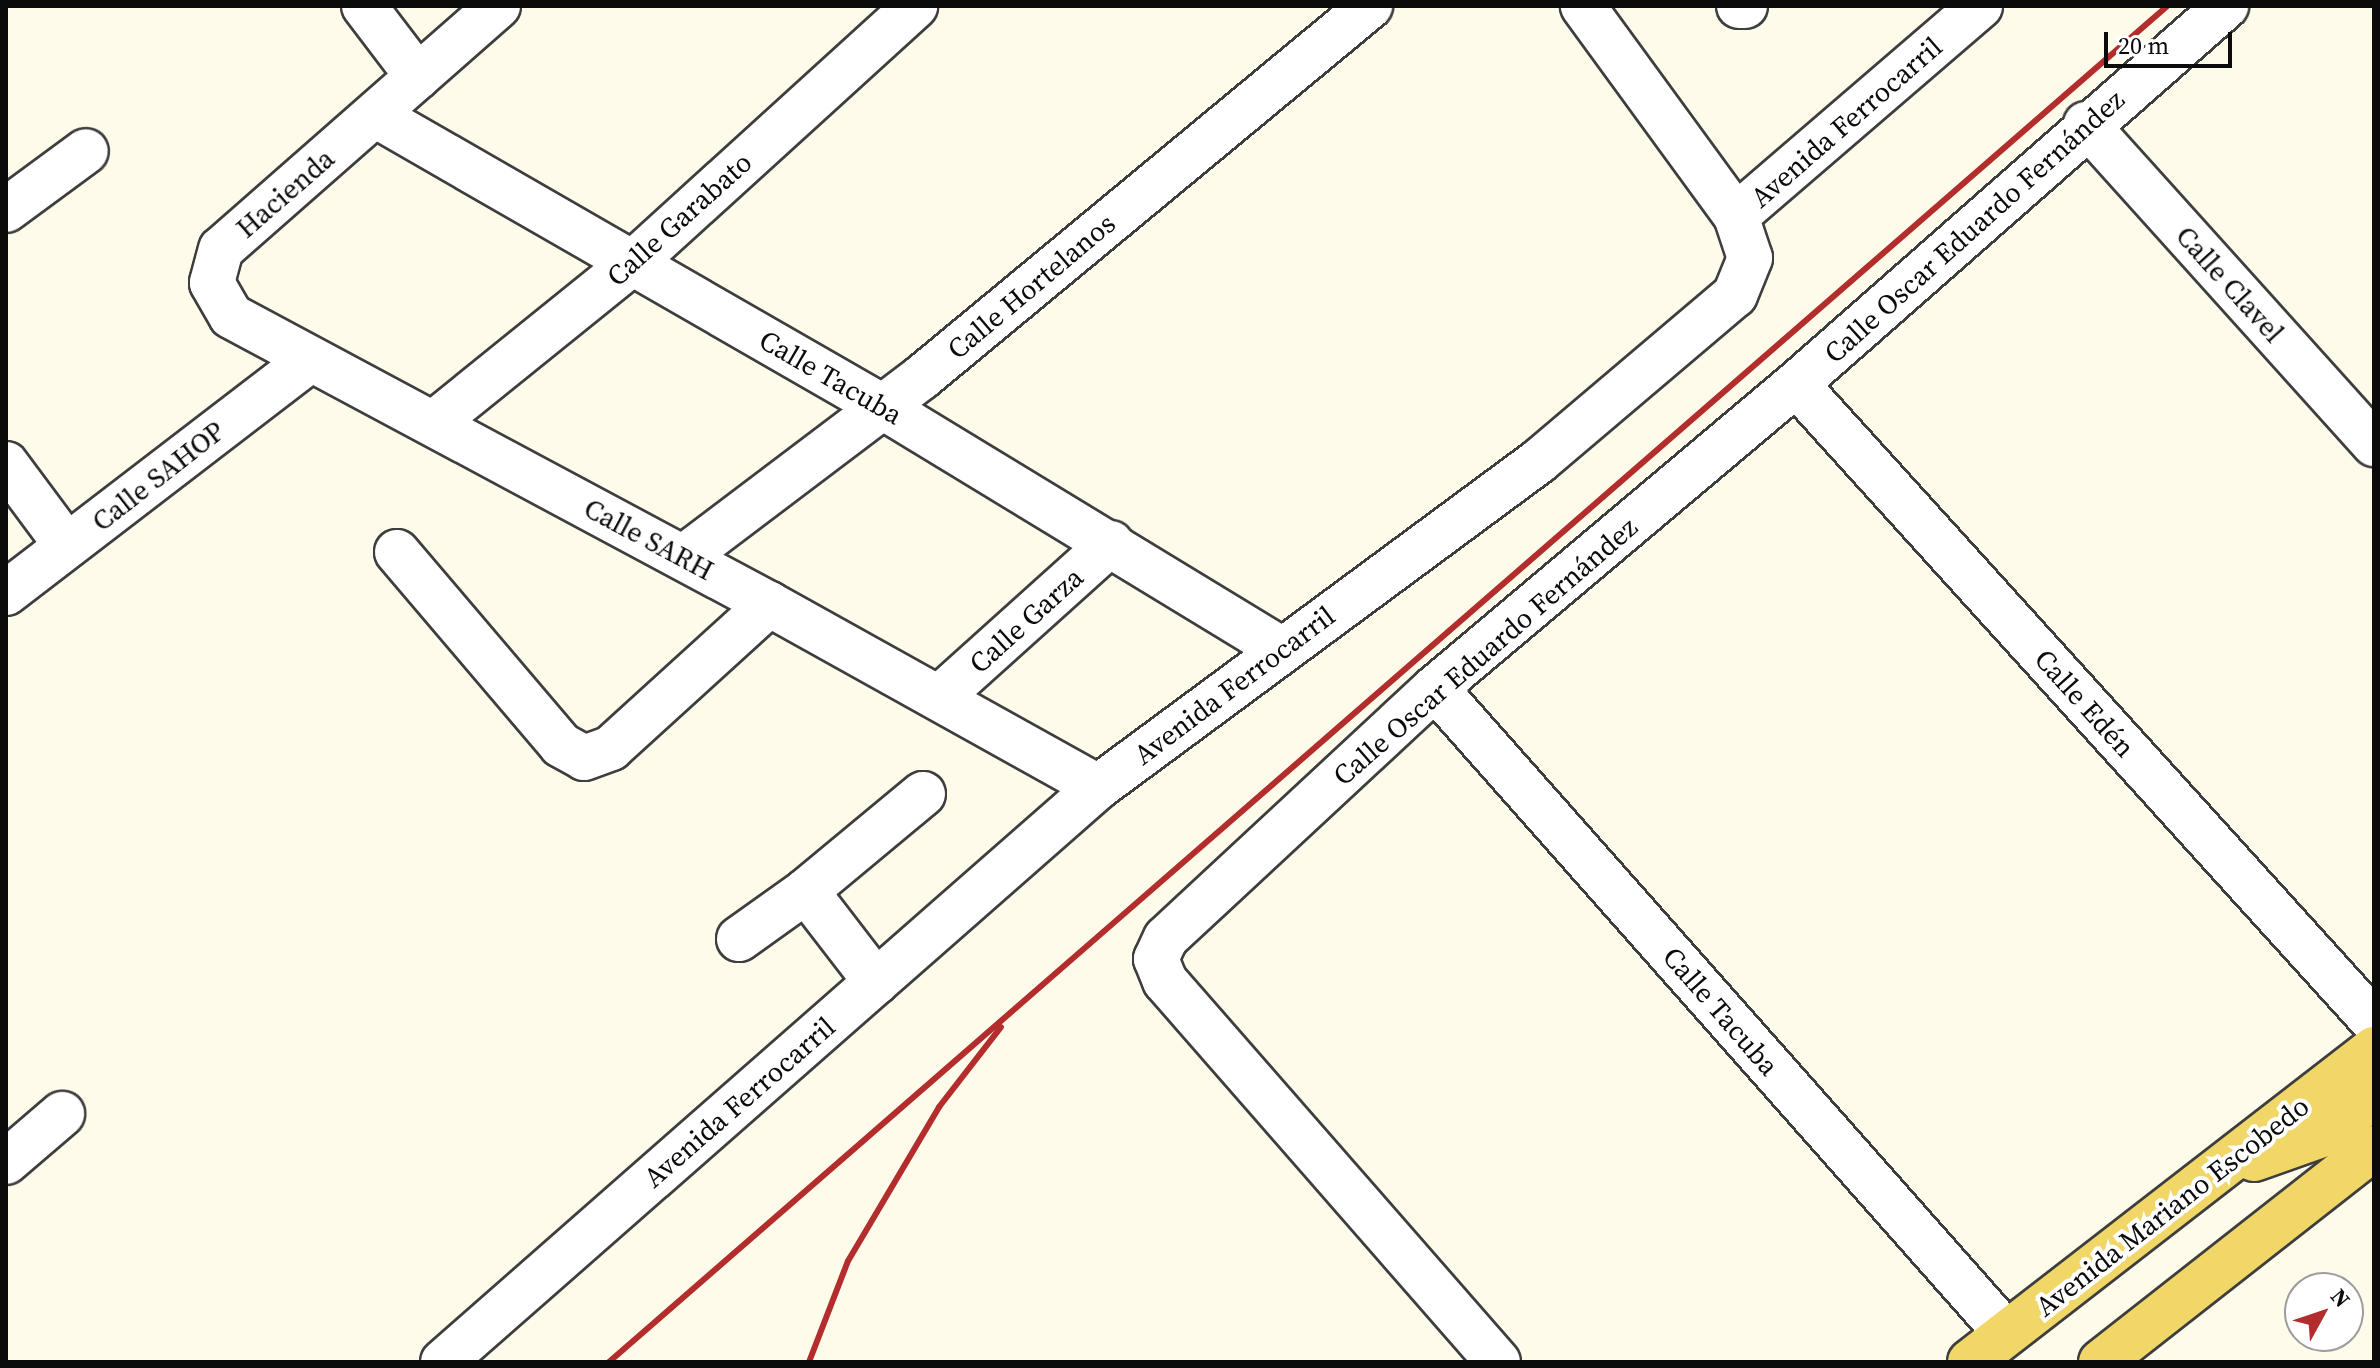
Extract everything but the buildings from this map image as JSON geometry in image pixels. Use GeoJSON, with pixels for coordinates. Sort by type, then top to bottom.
{"type":"FeatureCollection","features":[{"type":"Feature","properties":{"kind":"main road","name":"Avenida Mariano Escobedo"},"geometry":{"type":"LineString","coordinates":[[1970,1362],[2374,1049]]}},
{"type":"Feature","properties":{"kind":"main road"},"geometry":{"type":"LineString","coordinates":[[2217,1173],[2325,1134],[2374,1096]]}},
{"type":"Feature","properties":{"kind":"main road"},"geometry":{"type":"LineString","coordinates":[[2101,1362],[2374,1148]]}},
{"type":"Feature","properties":{"kind":"street"},"geometry":{"type":"LineString","coordinates":[[364,6],[418,77]]}},
{"type":"Feature","properties":{"kind":"street","name":"Hacienda"},"geometry":{"type":"LineString","coordinates":[[212,283],[221,249],[498,6]]}},
{"type":"Feature","properties":{"kind":"street","name":"Calle Garabato"},"geometry":{"type":"LineString","coordinates":[[434,423],[635,261],[915,6]]}},
{"type":"Feature","properties":{"kind":"street","name":"Calle Hortelanos"},"geometry":{"type":"LineString","coordinates":[[684,557],[881,406],[1370,6]]}},
{"type":"Feature","properties":{"kind":"street"},"geometry":{"type":"LineString","coordinates":[[1583,6],[1736,216]]}},
{"type":"Feature","properties":{"kind":"street","name":"Avenida Ferrocarril"},"geometry":{"type":"LineString","coordinates":[[443,1362],[1098,787],[1539,461],[1735,295],[1750,258],[1736,216],[1980,6]]}},
{"type":"Feature","properties":{"kind":"street","name":"Calle Oscar Eduardo Fernández"},"geometry":{"type":"LineString","coordinates":[[1498,1362],[1165,981],[1156,959],[1166,938],[1435,688],[1796,384],[2086,124],[2226,6]]}},
{"type":"Feature","properties":{"kind":"street","name":"Calle Tacuba"},"geometry":{"type":"LineString","coordinates":[[375,115],[635,261],[1111,543],[1281,649]]}},
{"type":"Feature","properties":{"kind":"street","name":"Calle Clavel"},"geometry":{"type":"LineString","coordinates":[[2086,124],[2374,444]]}},
{"type":"Feature","properties":{"kind":"street"},"geometry":{"type":"LineString","coordinates":[[6,210],[86,151]]}},
{"type":"Feature","properties":{"kind":"street","name":"Calle SARH"},"geometry":{"type":"LineString","coordinates":[[212,283],[231,316],[684,557],[1098,787]]}},
{"type":"Feature","properties":{"kind":"street","name":"Calle SAHOP"},"geometry":{"type":"LineString","coordinates":[[6,593],[311,359]]}},
{"type":"Feature","properties":{"kind":"street","name":"Calle Edén"},"geometry":{"type":"LineString","coordinates":[[1796,384],[2374,1022]]}},
{"type":"Feature","properties":{"kind":"street"},"geometry":{"type":"LineString","coordinates":[[6,464],[67,546]]}},
{"type":"Feature","properties":{"kind":"street","name":"Calle Garza"},"geometry":{"type":"LineString","coordinates":[[940,697],[1111,543]]}},
{"type":"Feature","properties":{"kind":"street"},"geometry":{"type":"LineString","coordinates":[[397,552],[561,745],[584,758],[611,748],[769,604]]}},
{"type":"Feature","properties":{"kind":"street","name":"Calle Tacuba"},"geometry":{"type":"LineString","coordinates":[[1435,688],[2006,1333]]}},
{"type":"Feature","properties":{"kind":"street"},"geometry":{"type":"LineString","coordinates":[[739,939],[806,891],[923,794]]}},
{"type":"Feature","properties":{"kind":"street"},"geometry":{"type":"LineString","coordinates":[[806,891],[876,982]]}},
{"type":"Feature","properties":{"kind":"street"},"geometry":{"type":"LineString","coordinates":[[6,1162],[62,1114]]}},
{"type":"Feature","properties":{"kind":"railway"},"geometry":{"type":"LineString","coordinates":[[609,1362],[2167,6]]}},
{"type":"Feature","properties":{"kind":"railway"},"geometry":{"type":"LineString","coordinates":[[809,1362],[848,1261],[939,1107],[1001,1027]]}}]}
